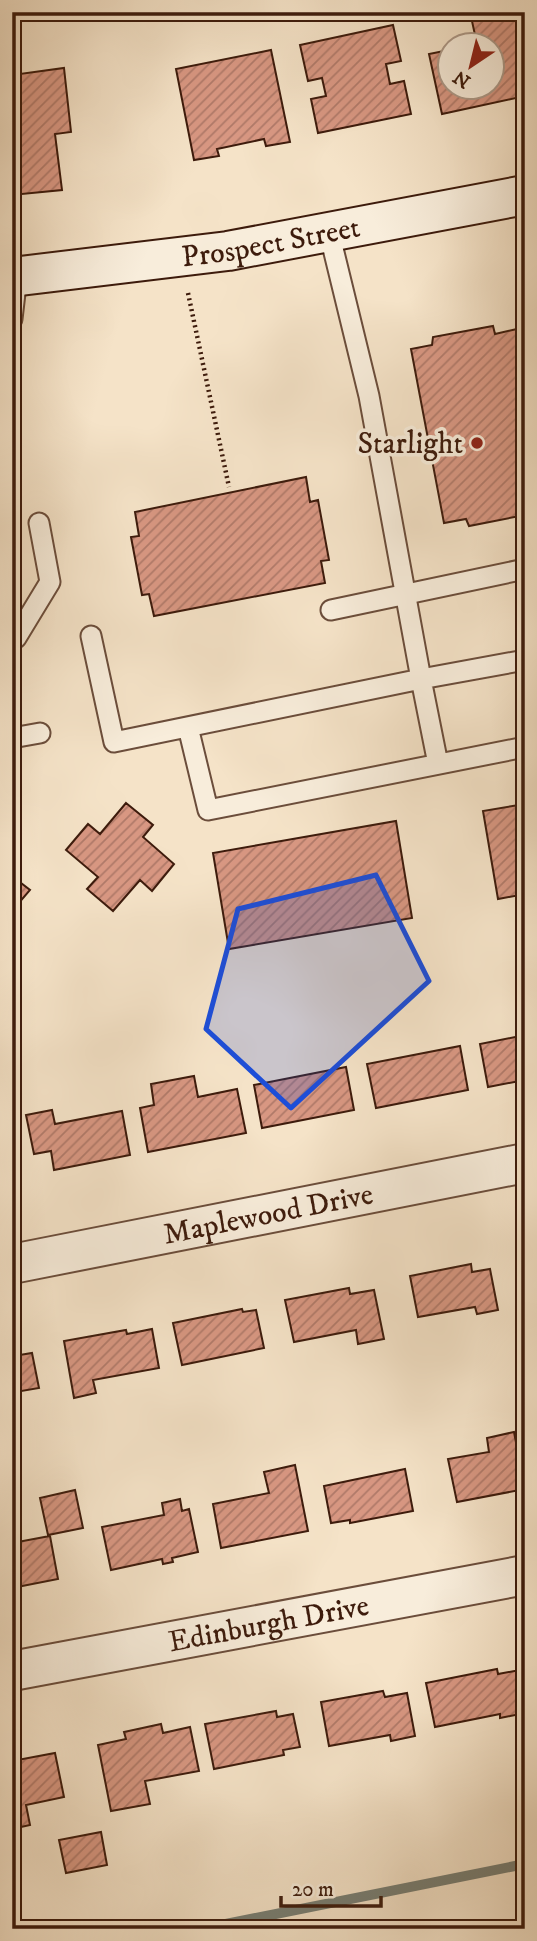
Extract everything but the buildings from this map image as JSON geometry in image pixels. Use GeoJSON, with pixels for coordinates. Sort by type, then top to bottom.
{"type":"FeatureCollection","features":[{"type":"Feature","properties":{"kind":"street","name":"Prospect Street"},"geometry":{"type":"LineString","coordinates":[[15,276],[180,257],[525,195]]}},
{"type":"Feature","properties":{"kind":"street","name":"Maplewood Drive"},"geometry":{"type":"LineString","coordinates":[[12,1264],[525,1163]]}},
{"type":"Feature","properties":{"kind":"street","name":"Edinburgh Drive"},"geometry":{"type":"LineString","coordinates":[[12,1671],[525,1575]]}},
{"type":"Feature","properties":{"kind":"lane"},"geometry":{"type":"LineString","coordinates":[[329,232],[369,396],[438,764]]}},
{"type":"Feature","properties":{"kind":"lane"},"geometry":{"type":"LineString","coordinates":[[12,319],[15,276]]}},
{"type":"Feature","properties":{"kind":"lane"},"geometry":{"type":"LineString","coordinates":[[12,639],[16,638],[50,582],[39,523]]}},
{"type":"Feature","properties":{"kind":"lane"},"geometry":{"type":"LineString","coordinates":[[331,610],[525,569]]}},
{"type":"Feature","properties":{"kind":"lane"},"geometry":{"type":"LineString","coordinates":[[91,636],[114,742],[525,660]]}},
{"type":"Feature","properties":{"kind":"lane"},"geometry":{"type":"LineString","coordinates":[[188,727],[208,810],[525,747]]}},
{"type":"Feature","properties":{"kind":"lane"},"geometry":{"type":"LineString","coordinates":[[12,738],[40,733]]}},
{"type":"Feature","properties":{"kind":"path"},"geometry":{"type":"LineString","coordinates":[[180,257],[229,487]]}},
{"type":"Feature","properties":{"kind":"highlighted area"},"geometry":{"type":"Polygon","coordinates":[[[376,875],[429,981],[291,1108],[206,1029],[238,909],[376,875]]]}},
{"type":"Feature","properties":{"kind":"waterway"},"geometry":{"type":"LineString","coordinates":[[201,1929],[525,1864]]}},
{"type":"Feature","properties":{"kind":"place","name":"Starlight"},"geometry":{"type":"Point","coordinates":[477,443]}}]}
